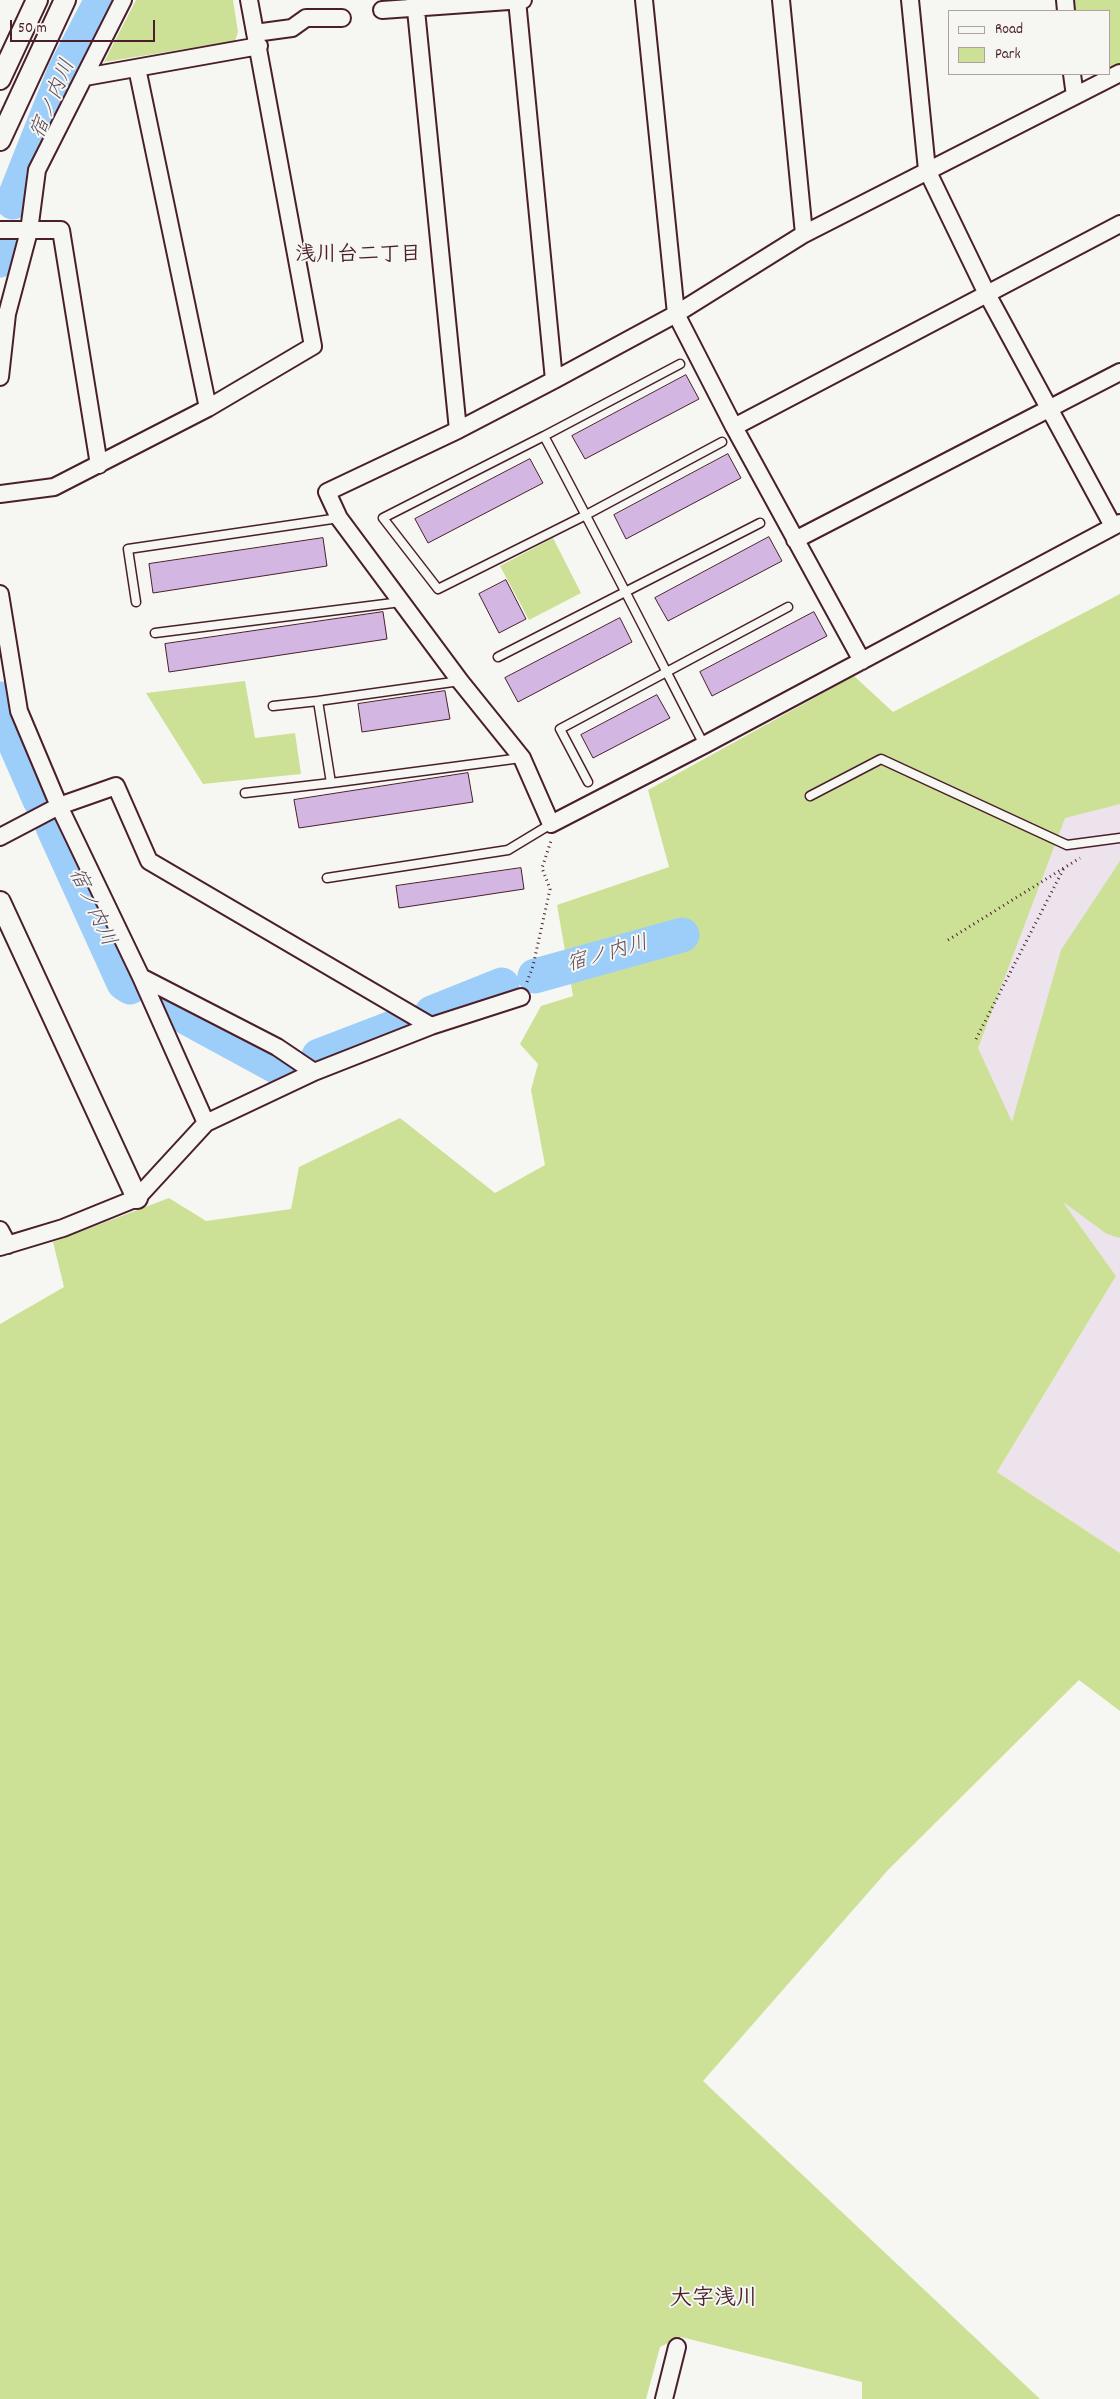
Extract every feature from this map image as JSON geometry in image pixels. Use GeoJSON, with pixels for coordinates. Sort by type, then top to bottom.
{"type":"FeatureCollection","features":[{"type":"Feature","properties":{"kind":"street"},"geometry":{"type":"LineString","coordinates":[[0,79],[37,0]]}},
{"type":"Feature","properties":{"kind":"street"},"geometry":{"type":"LineString","coordinates":[[0,140],[65,0]]}},
{"type":"Feature","properties":{"kind":"street"},"geometry":{"type":"LineString","coordinates":[[0,377],[7,314],[28,231],[38,170],[122,0]]}},
{"type":"Feature","properties":{"kind":"street"},"geometry":{"type":"LineString","coordinates":[[0,494],[54,487],[208,408],[312,346],[249,0]]}},
{"type":"Feature","properties":{"kind":"street"},"geometry":{"type":"LineString","coordinates":[[517,0],[554,380]]}},
{"type":"Feature","properties":{"kind":"street"},"geometry":{"type":"LineString","coordinates":[[382,10],[415,4],[523,0]]}},
{"type":"Feature","properties":{"kind":"street"},"geometry":{"type":"LineString","coordinates":[[644,0],[676,314],[734,427],[862,662]]}},
{"type":"Feature","properties":{"kind":"street"},"geometry":{"type":"LineString","coordinates":[[781,0],[804,234]]}},
{"type":"Feature","properties":{"kind":"street"},"geometry":{"type":"LineString","coordinates":[[910,0],[927,170],[987,294],[1049,410],[1117,525],[862,662],[552,824],[522,758],[460,681],[339,518],[327,492],[458,430],[554,380],[676,314],[804,234],[927,170],[1120,72]]}},
{"type":"Feature","properties":{"kind":"street"},"geometry":{"type":"LineString","coordinates":[[415,4],[458,430]]}},
{"type":"Feature","properties":{"kind":"street"},"geometry":{"type":"LineString","coordinates":[[85,76],[137,68],[257,39],[292,28],[306,18],[342,18]]}},
{"type":"Feature","properties":{"kind":"street"},"geometry":{"type":"LineString","coordinates":[[137,68],[208,408]]}},
{"type":"Feature","properties":{"kind":"street"},"geometry":{"type":"LineString","coordinates":[[1072,75],[1075,96]]}},
{"type":"Feature","properties":{"kind":"street"},"geometry":{"type":"LineString","coordinates":[[734,427],[1120,224]]}},
{"type":"Feature","properties":{"kind":"street"},"geometry":{"type":"LineString","coordinates":[[0,230],[61,230],[99,465]]}},
{"type":"Feature","properties":{"kind":"street"},"geometry":{"type":"LineString","coordinates":[[795,540],[1120,372]]}},
{"type":"Feature","properties":{"kind":"street"},"geometry":{"type":"LineString","coordinates":[[0,594],[19,711],[59,806],[141,977],[206,1123]]}},
{"type":"Feature","properties":{"kind":"street"},"geometry":{"type":"LineString","coordinates":[[0,837],[59,806],[116,786],[149,861],[431,1026]]}},
{"type":"Feature","properties":{"kind":"street"},"geometry":{"type":"LineString","coordinates":[[0,902],[137,1198]]}},
{"type":"Feature","properties":{"kind":"street"},"geometry":{"type":"LineString","coordinates":[[141,977],[277,1047],[314,1072]]}},
{"type":"Feature","properties":{"kind":"street"},"geometry":{"type":"LineString","coordinates":[[0,1230],[4,1246],[62,1228],[137,1198],[206,1123],[314,1072],[431,1026],[521,997]]}},
{"type":"Feature","properties":{"kind":"street"},"geometry":{"type":"LineString","coordinates":[[664,2399],[677,2347]]}},
{"type":"Feature","properties":{"kind":"lane"},"geometry":{"type":"LineString","coordinates":[[680,364],[383,518],[438,589],[586,515],[722,442]]}},
{"type":"Feature","properties":{"kind":"lane"},"geometry":{"type":"LineString","coordinates":[[544,436],[704,745]]}},
{"type":"Feature","properties":{"kind":"lane"},"geometry":{"type":"LineString","coordinates":[[136,602],[128,549],[339,518]]}},
{"type":"Feature","properties":{"kind":"lane"},"geometry":{"type":"LineString","coordinates":[[498,657],[760,523]]}},
{"type":"Feature","properties":{"kind":"lane"},"geometry":{"type":"LineString","coordinates":[[155,633],[403,602]]}},
{"type":"Feature","properties":{"kind":"lane"},"geometry":{"type":"LineString","coordinates":[[588,782],[560,729],[788,607]]}},
{"type":"Feature","properties":{"kind":"lane"},"geometry":{"type":"LineString","coordinates":[[273,706],[460,681]]}},
{"type":"Feature","properties":{"kind":"lane"},"geometry":{"type":"LineString","coordinates":[[318,701],[331,783]]}},
{"type":"Feature","properties":{"kind":"lane"},"geometry":{"type":"LineString","coordinates":[[246,793],[522,758]]}},
{"type":"Feature","properties":{"kind":"lane"},"geometry":{"type":"LineString","coordinates":[[810,796],[881,759],[1067,845],[1120,838]]}},
{"type":"Feature","properties":{"kind":"lane"},"geometry":{"type":"LineString","coordinates":[[327,878],[508,850],[552,824]]}},
{"type":"Feature","properties":{"kind":"path"},"geometry":{"type":"LineString","coordinates":[[534,966],[550,889],[542,868],[553,837],[552,824]]}},
{"type":"Feature","properties":{"kind":"path"},"geometry":{"type":"LineString","coordinates":[[948,940],[1105,841]]}},
{"type":"Feature","properties":{"kind":"path"},"geometry":{"type":"LineString","coordinates":[[976,1039],[1064,868]]}},
{"type":"Feature","properties":{"kind":"shaded area"},"geometry":{"type":"Polygon","coordinates":[[[1120,594],[1120,1553],[997,1472],[1116,1276],[1023,1146],[957,1043],[1120,594]]]}},
{"type":"Feature","properties":{"kind":"green space"},"geometry":{"type":"Polygon","coordinates":[[[136,0],[233,0],[238,32],[235,41],[104,62],[136,0]]]}},
{"type":"Feature","properties":{"kind":"green space"},"geometry":{"type":"Polygon","coordinates":[[[1073,0],[1120,0],[1120,66],[1110,71],[1110,10],[1074,10],[1073,0]]]}},
{"type":"Feature","properties":{"kind":"green space"},"geometry":{"type":"Polygon","coordinates":[[[553,538],[581,593],[529,620],[500,566],[553,538]]]}},
{"type":"Feature","properties":{"kind":"green space"},"geometry":{"type":"Polygon","coordinates":[[[1120,594],[1120,804],[1065,818],[978,1048],[1012,1122],[1061,950],[1120,861],[1120,1238],[1107,1234],[1063,1202],[1116,1276],[997,1472],[1120,1553],[1120,1711],[1079,1680],[888,1870],[703,2081],[1040,2399],[862,2399],[862,2382],[681,2337],[660,2347],[646,2399],[0,2399],[0,1324],[64,1287],[53,1242],[169,1198],[206,1221],[291,1209],[299,1167],[400,1118],[495,1193],[545,1165],[531,1090],[538,1064],[520,1044],[541,1006],[573,996],[557,905],[669,867],[648,790],[854,676],[893,712],[1120,594]]]}},
{"type":"Feature","properties":{"kind":"green space"},"geometry":{"type":"Polygon","coordinates":[[[245,681],[255,738],[295,733],[301,774],[203,784],[146,693],[245,681]]]}},
{"type":"Feature","properties":{"kind":"building"},"geometry":{"type":"Polygon","coordinates":[[[686,375],[699,399],[585,459],[572,436],[686,375]]]}},
{"type":"Feature","properties":{"kind":"building"},"geometry":{"type":"Polygon","coordinates":[[[728,454],[741,478],[626,539],[614,515],[728,454]]]}},
{"type":"Feature","properties":{"kind":"building"},"geometry":{"type":"Polygon","coordinates":[[[530,459],[543,483],[428,543],[415,519],[530,459]]]}},
{"type":"Feature","properties":{"kind":"building"},"geometry":{"type":"Polygon","coordinates":[[[769,537],[782,561],[668,621],[655,598],[769,537]]]}},
{"type":"Feature","properties":{"kind":"building"},"geometry":{"type":"Polygon","coordinates":[[[323,538],[327,566],[153,593],[149,564],[323,538]]]}},
{"type":"Feature","properties":{"kind":"building"},"geometry":{"type":"Polygon","coordinates":[[[506,580],[526,619],[499,633],[479,594],[506,580]]]}},
{"type":"Feature","properties":{"kind":"building"},"geometry":{"type":"Polygon","coordinates":[[[383,612],[387,639],[169,672],[165,644],[383,612]]]}},
{"type":"Feature","properties":{"kind":"building"},"geometry":{"type":"Polygon","coordinates":[[[814,612],[827,636],[712,696],[700,672],[814,612]]]}},
{"type":"Feature","properties":{"kind":"building"},"geometry":{"type":"Polygon","coordinates":[[[620,618],[632,642],[518,702],[505,678],[620,618]]]}},
{"type":"Feature","properties":{"kind":"building"},"geometry":{"type":"Polygon","coordinates":[[[445,691],[450,719],[362,732],[358,704],[445,691]]]}},
{"type":"Feature","properties":{"kind":"building"},"geometry":{"type":"Polygon","coordinates":[[[657,695],[670,718],[593,758],[581,735],[657,695]]]}},
{"type":"Feature","properties":{"kind":"building"},"geometry":{"type":"Polygon","coordinates":[[[468,773],[473,802],[299,828],[294,800],[468,773]]]}},
{"type":"Feature","properties":{"kind":"building"},"geometry":{"type":"Polygon","coordinates":[[[521,868],[524,889],[399,908],[396,886],[521,868]]]}},
{"type":"Feature","properties":{"kind":"waterway","name":"宿ノ内川"},"geometry":{"type":"LineString","coordinates":[[13,202],[65,71],[102,0]]}},
{"type":"Feature","properties":{"kind":"waterway","name":"宿ノ内川"},"geometry":{"type":"LineString","coordinates":[[0,260],[2,251]]}},
{"type":"Feature","properties":{"kind":"waterway","name":"宿ノ内川"},"geometry":{"type":"LineString","coordinates":[[0,699],[5,720],[40,800]]}},
{"type":"Feature","properties":{"kind":"waterway","name":"宿ノ内川"},"geometry":{"type":"LineString","coordinates":[[53,827],[124,983],[130,987]]}},
{"type":"Feature","properties":{"kind":"waterway","name":"宿ノ内川"},"geometry":{"type":"LineString","coordinates":[[535,976],[682,935]]}},
{"type":"Feature","properties":{"kind":"waterway","name":"宿ノ内川"},"geometry":{"type":"LineString","coordinates":[[432,1013],[502,985]]}},
{"type":"Feature","properties":{"kind":"waterway","name":"宿ノ内川"},"geometry":{"type":"LineString","coordinates":[[169,1008],[283,1070]]}},
{"type":"Feature","properties":{"kind":"waterway","name":"宿ノ内川"},"geometry":{"type":"LineString","coordinates":[[319,1056],[400,1025]]}},
{"type":"Feature","properties":{"kind":"district","name":"浅川台二丁目"},"geometry":{"type":"Point","coordinates":[358,257]}},
{"type":"Feature","properties":{"kind":"district","name":"大字浅川"},"geometry":{"type":"Point","coordinates":[714,2301]}}]}
